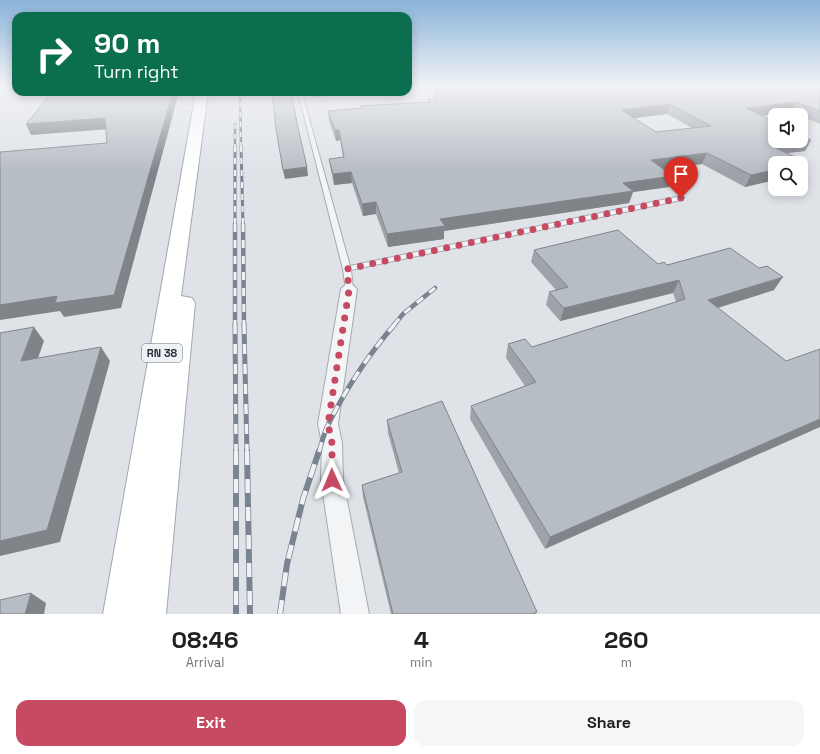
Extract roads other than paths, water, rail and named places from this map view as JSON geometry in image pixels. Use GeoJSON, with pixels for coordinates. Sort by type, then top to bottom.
{"type":"FeatureCollection","features":[{"type":"Feature","properties":{"kind":"main road","name":"RN 38"},"geometry":{"type":"LineString","coordinates":[[122,614],[199,114]]}},
{"type":"Feature","properties":{"kind":"main road","name":"RN 38"},"geometry":{"type":"LineString","coordinates":[[147,614],[207,114]]}},
{"type":"Feature","properties":{"kind":"street"},"geometry":{"type":"LineString","coordinates":[[348,279],[328,424],[332,443],[332,480],[355,614]]}},
{"type":"Feature","properties":{"kind":"lane"},"geometry":{"type":"LineString","coordinates":[[306,114],[348,279],[681,198]]}},
{"type":"Feature","properties":{"kind":"railway"},"geometry":{"type":"LineString","coordinates":[[240,114],[241,147]]}},
{"type":"Feature","properties":{"kind":"railway"},"geometry":{"type":"LineString","coordinates":[[235,124],[235,324]]}},
{"type":"Feature","properties":{"kind":"railway"},"geometry":{"type":"LineString","coordinates":[[241,146],[243,225]]}},
{"type":"Feature","properties":{"kind":"railway"},"geometry":{"type":"LineString","coordinates":[[243,224],[244,325]]}},
{"type":"Feature","properties":{"kind":"railway"},"geometry":{"type":"LineString","coordinates":[[394,325],[403,314],[435,288]]}},
{"type":"Feature","properties":{"kind":"railway"},"geometry":{"type":"LineString","coordinates":[[235,324],[236,452]]}},
{"type":"Feature","properties":{"kind":"railway"},"geometry":{"type":"LineString","coordinates":[[244,324],[247,452]]}},
{"type":"Feature","properties":{"kind":"railway"},"geometry":{"type":"LineString","coordinates":[[319,452],[327,426],[343,397],[367,359],[395,324]]}},
{"type":"Feature","properties":{"kind":"railway"},"geometry":{"type":"LineString","coordinates":[[247,451],[250,614]]}},
{"type":"Feature","properties":{"kind":"railway"},"geometry":{"type":"LineString","coordinates":[[280,614],[287,564],[303,499],[319,451]]}},
{"type":"Feature","properties":{"kind":"railway"},"geometry":{"type":"LineString","coordinates":[[236,452],[236,614]]}}]}
